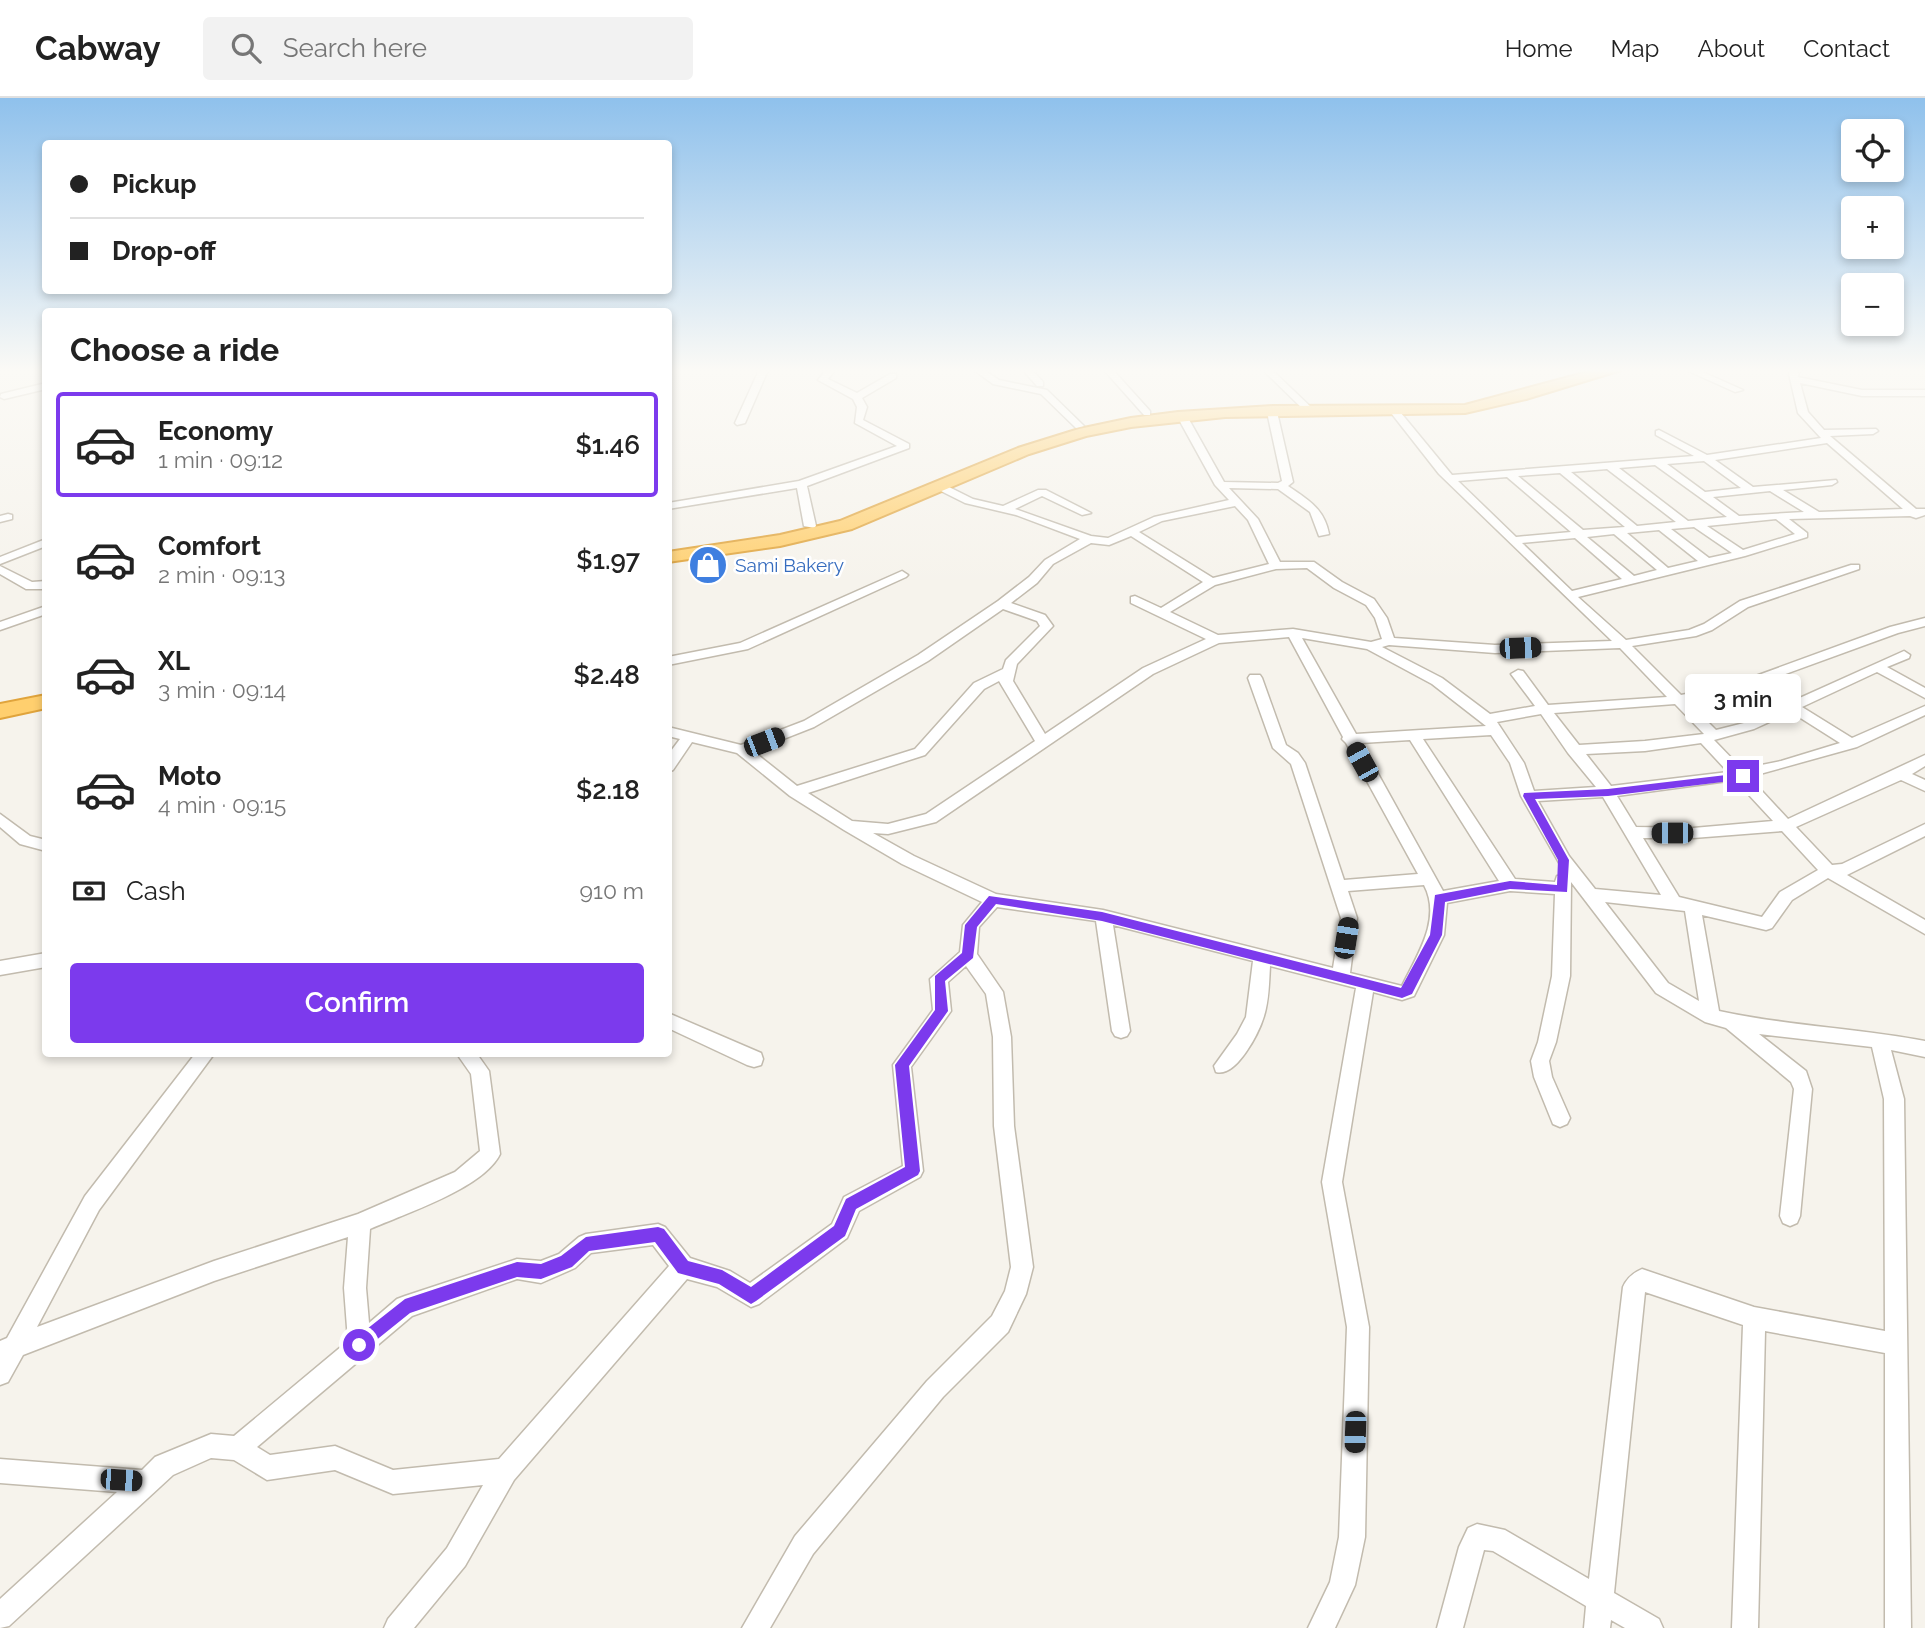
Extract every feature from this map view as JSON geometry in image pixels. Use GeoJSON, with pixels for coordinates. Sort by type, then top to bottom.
{"type":"FeatureCollection","features":[{"type":"Feature","properties":{"kind":"highway"},"geometry":{"type":"LineString","coordinates":[[672,547],[810,526],[883,504],[1041,441]]}},
{"type":"Feature","properties":{"kind":"highway"},"geometry":{"type":"LineString","coordinates":[[672,556],[790,539],[844,526],[941,487],[1015,452],[1050,441]]}},
{"type":"Feature","properties":{"kind":"highway"},"geometry":{"type":"LineString","coordinates":[[0,700],[42,692]]}},
{"type":"Feature","properties":{"kind":"highway"},"geometry":{"type":"LineString","coordinates":[[0,711],[42,702]]}},
{"type":"Feature","properties":{"kind":"street"},"geometry":{"type":"LineString","coordinates":[[672,505],[801,484],[905,446],[896,441]]}},
{"type":"Feature","properties":{"kind":"street"},"geometry":{"type":"LineString","coordinates":[[1196,441],[1220,485],[1252,519],[1276,566]]}},
{"type":"Feature","properties":{"kind":"street"},"geometry":{"type":"LineString","coordinates":[[1280,441],[1280,462],[1288,482],[1280,486]]}},
{"type":"Feature","properties":{"kind":"street"},"geometry":{"type":"LineString","coordinates":[[1420,441],[1450,478],[1677,699],[1828,871],[1925,928]]}},
{"type":"Feature","properties":{"kind":"street"},"geometry":{"type":"LineString","coordinates":[[1675,441],[1706,458],[1751,490]]}},
{"type":"Feature","properties":{"kind":"street"},"geometry":{"type":"LineString","coordinates":[[1450,478],[1706,458],[1820,441]]}},
{"type":"Feature","properties":{"kind":"street"},"geometry":{"type":"LineString","coordinates":[[1832,441],[1925,522]]}},
{"type":"Feature","properties":{"kind":"street"},"geometry":{"type":"LineString","coordinates":[[1656,461],[1736,519]]}},
{"type":"Feature","properties":{"kind":"street"},"geometry":{"type":"LineString","coordinates":[[1611,466],[1690,524],[1741,554]]}},
{"type":"Feature","properties":{"kind":"street"},"geometry":{"type":"LineString","coordinates":[[1563,470],[1632,527]]}},
{"type":"Feature","properties":{"kind":"street"},"geometry":{"type":"LineString","coordinates":[[1510,474],[1631,580]]}},
{"type":"Feature","properties":{"kind":"street"},"geometry":{"type":"LineString","coordinates":[[1703,495],[1832,482]]}},
{"type":"Feature","properties":{"kind":"street"},"geometry":{"type":"LineString","coordinates":[[801,484],[810,526]]}},
{"type":"Feature","properties":{"kind":"street"},"geometry":{"type":"LineString","coordinates":[[1220,485],[1280,486],[1306,500],[1322,521],[1323,534]]}},
{"type":"Feature","properties":{"kind":"street"},"geometry":{"type":"LineString","coordinates":[[941,487],[969,501],[1036,518],[1089,539],[1109,542],[1157,519],[1237,502]]}},
{"type":"Feature","properties":{"kind":"street"},"geometry":{"type":"LineString","coordinates":[[1773,488],[1815,514]]}},
{"type":"Feature","properties":{"kind":"street"},"geometry":{"type":"LineString","coordinates":[[1004,509],[1042,492],[1086,513]]}},
{"type":"Feature","properties":{"kind":"street"},"geometry":{"type":"LineString","coordinates":[[1515,540],[1632,527],[1777,516],[1925,512]]}},
{"type":"Feature","properties":{"kind":"street"},"geometry":{"type":"LineString","coordinates":[[1569,595],[1741,554],[1803,535],[1777,516]]}},
{"type":"Feature","properties":{"kind":"street"},"geometry":{"type":"LineString","coordinates":[[1660,526],[1707,562]]}},
{"type":"Feature","properties":{"kind":"street"},"geometry":{"type":"LineString","coordinates":[[1615,529],[1666,572]]}},
{"type":"Feature","properties":{"kind":"street"},"geometry":{"type":"LineString","coordinates":[[1132,532],[1212,582]]}},
{"type":"Feature","properties":{"kind":"street"},"geometry":{"type":"LineString","coordinates":[[742,750],[809,724],[923,658],[1002,604],[1033,580],[1049,562],[1089,539]]}},
{"type":"Feature","properties":{"kind":"street"},"geometry":{"type":"LineString","coordinates":[[0,561],[42,544]]}},
{"type":"Feature","properties":{"kind":"street"},"geometry":{"type":"LineString","coordinates":[[1161,613],[1212,582],[1276,566],[1310,564],[1338,585],[1363,597],[1381,618],[1389,641]]}},
{"type":"Feature","properties":{"kind":"street"},"geometry":{"type":"LineString","coordinates":[[1371,646],[1389,641],[1495,649],[1623,644],[1692,633],[1708,627],[1745,604],[1855,567]]}},
{"type":"Feature","properties":{"kind":"street"},"geometry":{"type":"LineString","coordinates":[[0,569],[30,586],[42,585]]}},
{"type":"Feature","properties":{"kind":"street"},"geometry":{"type":"LineString","coordinates":[[672,660],[744,646],[902,575]]}},
{"type":"Feature","properties":{"kind":"street"},"geometry":{"type":"LineString","coordinates":[[30,586],[42,581]]}},
{"type":"Feature","properties":{"kind":"street"},"geometry":{"type":"LineString","coordinates":[[1135,600],[1216,639]]}},
{"type":"Feature","properties":{"kind":"street"},"geometry":{"type":"LineString","coordinates":[[1002,604],[1041,618],[1047,626],[1011,663],[1006,681],[1043,742]]}},
{"type":"Feature","properties":{"kind":"street"},"geometry":{"type":"LineString","coordinates":[[0,626],[42,611]]}},
{"type":"Feature","properties":{"kind":"street"},"geometry":{"type":"LineString","coordinates":[[1349,739],[1414,735],[1491,724],[1544,709],[1677,699],[1734,688],[1894,630],[1925,622]]}},
{"type":"Feature","properties":{"kind":"street"},"geometry":{"type":"LineString","coordinates":[[672,732],[742,750],[795,792],[849,825],[908,860],[993,900],[1102,916],[1339,979],[1402,993],[1408,990],[1436,935],[1439,898],[1349,739],[1293,633]]}},
{"type":"Feature","properties":{"kind":"street"},"geometry":{"type":"LineString","coordinates":[[849,825],[888,829],[930,818],[1148,671],[1216,639],[1293,633],[1371,646],[1437,681],[1491,724],[1517,763],[1528,796],[1563,860],[1662,988],[1720,1019],[1799,1077],[1803,1089],[1790,1216]]}},
{"type":"Feature","properties":{"kind":"street"},"geometry":{"type":"LineString","coordinates":[[1573,750],[1645,746],[1709,736],[1749,726],[1904,655]]}},
{"type":"Feature","properties":{"kind":"street"},"geometry":{"type":"LineString","coordinates":[[1877,667],[1925,694]]}},
{"type":"Feature","properties":{"kind":"street"},"geometry":{"type":"LineString","coordinates":[[795,792],[920,752],[979,686],[1009,671]]}},
{"type":"Feature","properties":{"kind":"street"},"geometry":{"type":"LineString","coordinates":[[1518,674],[1608,793],[1674,902]]}},
{"type":"Feature","properties":{"kind":"street"},"geometry":{"type":"LineString","coordinates":[[1255,678],[1280,748],[1298,763],[1349,918],[1339,979]]}},
{"type":"Feature","properties":{"kind":"street"},"geometry":{"type":"LineString","coordinates":[[1793,707],[1852,744]]}},
{"type":"Feature","properties":{"kind":"street"},"geometry":{"type":"LineString","coordinates":[[1528,796],[1608,793],[1743,776],[1813,759],[1925,710]]}},
{"type":"Feature","properties":{"kind":"street"},"geometry":{"type":"LineString","coordinates":[[1414,735],[1510,885]]}},
{"type":"Feature","properties":{"kind":"street"},"geometry":{"type":"LineString","coordinates":[[672,761],[688,737]]}},
{"type":"Feature","properties":{"kind":"street"},"geometry":{"type":"LineString","coordinates":[[1631,832],[1693,833],[1788,825],[1901,774],[1925,760]]}},
{"type":"Feature","properties":{"kind":"street"},"geometry":{"type":"LineString","coordinates":[[1901,774],[1925,786]]}},
{"type":"Feature","properties":{"kind":"street"},"geometry":{"type":"LineString","coordinates":[[0,819],[25,840],[42,845]]}},
{"type":"Feature","properties":{"kind":"street"},"geometry":{"type":"LineString","coordinates":[[1590,895],[1674,902],[1766,924],[1786,896],[1828,871],[1845,870],[1925,829]]}},
{"type":"Feature","properties":{"kind":"street"},"geometry":{"type":"LineString","coordinates":[[1560,1118],[1543,1077],[1540,1061],[1547,1042],[1561,976],[1563,860]]}},
{"type":"Feature","properties":{"kind":"street"},"geometry":{"type":"LineString","coordinates":[[1338,886],[1428,879]]}},
{"type":"Feature","properties":{"kind":"street"},"geometry":{"type":"LineString","coordinates":[[1439,898],[1510,885],[1563,889]]}},
{"type":"Feature","properties":{"kind":"street"},"geometry":{"type":"LineString","coordinates":[[755,1628],[804,1545],[935,1389],[1000,1324],[1015,1294],[1022,1267],[1004,1126],[1002,1037],[994,992],[968,955],[971,925],[993,900]]}},
{"type":"Feature","properties":{"kind":"street"},"geometry":{"type":"LineString","coordinates":[[1692,906],[1720,1019]]}},
{"type":"Feature","properties":{"kind":"street"},"geometry":{"type":"LineString","coordinates":[[1102,916],[1121,1031]]}},
{"type":"Feature","properties":{"kind":"street"},"geometry":{"type":"LineString","coordinates":[[238,1448],[405,1307],[517,1269],[541,1272],[567,1261],[586,1244],[658,1234],[683,1267],[722,1278],[751,1296],[839,1231],[851,1204],[913,1171],[902,1065],[942,1011],[939,979],[968,955]]}},
{"type":"Feature","properties":{"kind":"street"},"geometry":{"type":"LineString","coordinates":[[1223,1066],[1245,1041],[1255,1022],[1262,959]]}},
{"type":"Feature","properties":{"kind":"street"},"geometry":{"type":"LineString","coordinates":[[0,968],[42,961]]}},
{"type":"Feature","properties":{"kind":"street"},"geometry":{"type":"LineString","coordinates":[[1321,1628],[1342,1585],[1352,1537],[1358,1327],[1332,1182],[1366,985]]}},
{"type":"Feature","properties":{"kind":"street"},"geometry":{"type":"LineString","coordinates":[[1720,1019],[1880,1040],[1925,1049]]}},
{"type":"Feature","properties":{"kind":"street"},"geometry":{"type":"LineString","coordinates":[[672,1022],[754,1059]]}},
{"type":"Feature","properties":{"kind":"street"},"geometry":{"type":"LineString","coordinates":[[1880,1040],[1894,1099],[1898,1628]]}},
{"type":"Feature","properties":{"kind":"street"},"geometry":{"type":"LineString","coordinates":[[0,1374],[6,1350],[92,1203],[203,1057]]}},
{"type":"Feature","properties":{"kind":"street"},"geometry":{"type":"LineString","coordinates":[[6,1350],[214,1271],[360,1223],[462,1179],[490,1154],[480,1071],[468,1057]]}},
{"type":"Feature","properties":{"kind":"street"},"geometry":{"type":"LineString","coordinates":[[359,1345],[355,1288],[360,1223]]}},
{"type":"Feature","properties":{"kind":"street"},"geometry":{"type":"LineString","coordinates":[[397,1628],[456,1556],[505,1471],[683,1267]]}},
{"type":"Feature","properties":{"kind":"street"},"geometry":{"type":"LineString","coordinates":[[1597,1628],[1634,1287],[1643,1280],[1754,1318],[1896,1344]]}},
{"type":"Feature","properties":{"kind":"street"},"geometry":{"type":"LineString","coordinates":[[1745,1628],[1754,1318]]}},
{"type":"Feature","properties":{"kind":"street"},"geometry":{"type":"LineString","coordinates":[[0,1617],[164,1466],[211,1446],[238,1448],[267,1468],[335,1458],[393,1482],[505,1471]]}},
{"type":"Feature","properties":{"kind":"street"},"geometry":{"type":"LineString","coordinates":[[0,1471],[145,1482]]}},
{"type":"Feature","properties":{"kind":"street"},"geometry":{"type":"LineString","coordinates":[[1450,1628],[1477,1537],[1496,1539],[1650,1628]]}},
{"type":"Feature","properties":{"kind":"place","name":"Sami Bakery"},"geometry":{"type":"Point","coordinates":[708,565]}},
{"type":"Feature","properties":{"kind":"route"},"geometry":{"type":"LineString","coordinates":[[359,1345],[405,1307],[517,1269],[541,1272],[567,1261],[586,1244],[658,1234],[683,1267],[722,1278],[751,1296],[839,1231],[851,1204],[913,1171],[902,1065],[942,1011],[939,979],[968,955],[971,925],[993,900],[1102,916],[1402,993],[1408,990],[1436,935],[1439,898],[1510,885],[1563,889],[1563,860],[1528,796],[1608,793],[1743,776]]}}]}
